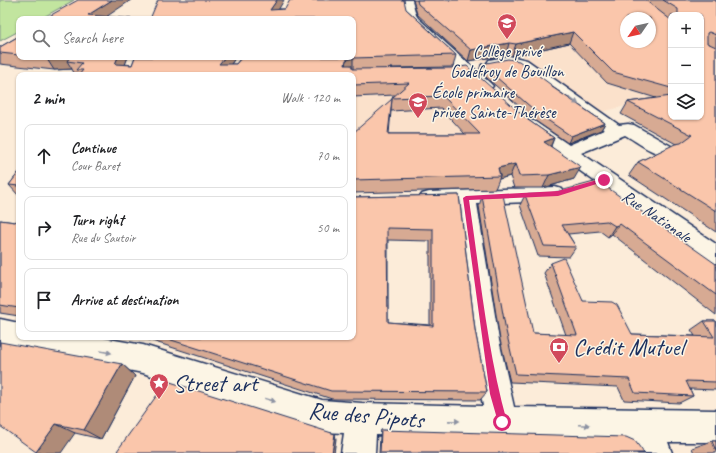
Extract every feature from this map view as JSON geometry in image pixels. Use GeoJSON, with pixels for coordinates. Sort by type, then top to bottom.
{"type":"FeatureCollection","features":[{"type":"Feature","properties":{"kind":"street"},"geometry":{"type":"LineString","coordinates":[[407,0],[410,16],[414,22],[460,71],[496,97]]}},
{"type":"Feature","properties":{"kind":"street"},"geometry":{"type":"LineString","coordinates":[[460,71],[506,60],[522,63],[616,132]]}},
{"type":"Feature","properties":{"kind":"street","name":"Rue Nationale"},"geometry":{"type":"LineString","coordinates":[[513,112],[604,180],[716,256]]}},
{"type":"Feature","properties":{"kind":"street"},"geometry":{"type":"LineString","coordinates":[[566,153],[616,132],[628,129],[665,150]]}},
{"type":"Feature","properties":{"kind":"street"},"geometry":{"type":"LineString","coordinates":[[413,200],[543,196],[604,180]]}},
{"type":"Feature","properties":{"kind":"street"},"geometry":{"type":"LineString","coordinates":[[466,198],[488,356],[502,422]]}},
{"type":"Feature","properties":{"kind":"street"},"geometry":{"type":"LineString","coordinates":[[0,332],[16,335]]}},
{"type":"Feature","properties":{"kind":"street","name":"Rue des Pipots"},"geometry":{"type":"LineString","coordinates":[[42,340],[143,359],[322,416],[362,419],[502,422],[651,440],[716,426]]}},
{"type":"Feature","properties":{"kind":"street"},"geometry":{"type":"LineString","coordinates":[[358,453],[362,419]]}},
{"type":"Feature","properties":{"kind":"shaded area"},"geometry":{"type":"Polygon","coordinates":[[[620,18],[620,48],[652,48],[668,87],[668,95],[602,112],[520,54],[479,63],[434,26],[620,18]]]}},
{"type":"Feature","properties":{"kind":"shaded area"},"geometry":{"type":"Polygon","coordinates":[[[423,83],[476,134],[356,155],[356,89],[423,83]]]}},
{"type":"Feature","properties":{"kind":"green space"},"geometry":{"type":"Polygon","coordinates":[[[0,0],[74,0],[45,16],[16,16],[16,33],[0,41],[0,0]]]}},
{"type":"Feature","properties":{"kind":"building"},"geometry":{"type":"Polygon","coordinates":[[[78,0],[112,0],[88,15],[100,16],[49,16],[78,0]]]}},
{"type":"Feature","properties":{"kind":"building"},"geometry":{"type":"Polygon","coordinates":[[[158,0],[277,0],[270,10],[285,9],[290,0],[404,0],[406,9],[456,55],[356,58],[356,16],[151,16],[158,0]]]}},
{"type":"Feature","properties":{"kind":"building"},"geometry":{"type":"Polygon","coordinates":[[[417,0],[645,0],[668,18],[668,87],[613,72],[573,32],[516,44],[509,43],[471,50],[418,4],[417,0]]]}},
{"type":"Feature","properties":{"kind":"building"},"geometry":{"type":"Polygon","coordinates":[[[663,0],[716,0],[716,35],[709,32],[707,33],[707,43],[716,47],[716,211],[638,162],[675,144],[681,143],[692,135],[628,102],[668,96],[668,120],[704,120],[704,12],[678,12],[678,9],[663,0]]]}},
{"type":"Feature","properties":{"kind":"building"},"geometry":{"type":"Polygon","coordinates":[[[16,38],[16,55],[0,53],[0,47],[16,38]]]}},
{"type":"Feature","properties":{"kind":"building"},"geometry":{"type":"Polygon","coordinates":[[[508,59],[519,61],[554,87],[552,87],[605,123],[571,136],[540,115],[481,64],[508,59]]]}},
{"type":"Feature","properties":{"kind":"building"},"geometry":{"type":"Polygon","coordinates":[[[117,60],[115,64],[132,65],[134,60],[222,60],[219,64],[236,64],[239,60],[346,60],[345,65],[351,65],[353,69],[451,68],[467,66],[528,120],[554,138],[544,142],[581,167],[549,175],[519,176],[515,164],[498,168],[500,176],[356,180],[356,130],[392,99],[388,134],[480,134],[443,96],[392,98],[409,83],[356,85],[356,72],[81,72],[83,70],[76,70],[82,63],[67,61],[117,60]]]}},
{"type":"Feature","properties":{"kind":"building"},"geometry":{"type":"Polygon","coordinates":[[[16,176],[16,186],[9,185],[16,176]]]}},
{"type":"Feature","properties":{"kind":"building"},"geometry":{"type":"Polygon","coordinates":[[[598,181],[716,264],[716,295],[620,224],[615,226],[607,221],[562,225],[576,247],[544,246],[525,195],[549,194],[598,181]]]}},
{"type":"Feature","properties":{"kind":"building"},"geometry":{"type":"Polygon","coordinates":[[[459,195],[475,330],[487,392],[331,391],[171,340],[356,340],[356,197],[459,195]],[[387,228],[388,322],[433,326],[433,229],[387,228]]]}},
{"type":"Feature","properties":{"kind":"building"},"geometry":{"type":"Polygon","coordinates":[[[503,195],[533,333],[577,335],[551,263],[564,258],[583,301],[612,302],[617,305],[632,334],[714,337],[704,321],[716,321],[716,382],[686,381],[693,396],[635,393],[629,379],[516,374],[506,331],[482,196],[503,195]]]}},
{"type":"Feature","properties":{"kind":"building"},"geometry":{"type":"Polygon","coordinates":[[[0,220],[16,221],[16,308],[0,305],[0,220]]]}},
{"type":"Feature","properties":{"kind":"building"},"geometry":{"type":"Polygon","coordinates":[[[0,342],[122,364],[84,430],[56,424],[36,452],[0,426],[0,342]]]}},
{"type":"Feature","properties":{"kind":"building"},"geometry":{"type":"Polygon","coordinates":[[[167,381],[335,434],[332,453],[121,453],[117,451],[167,381]]]}},
{"type":"Feature","properties":{"kind":"building"},"geometry":{"type":"Polygon","coordinates":[[[381,430],[626,437],[635,441],[644,453],[380,453],[381,430]]]}},
{"type":"Feature","properties":{"kind":"building"},"geometry":{"type":"Polygon","coordinates":[[[712,441],[716,441],[716,451],[712,441]]]}},
{"type":"Feature","properties":{"kind":"place","name":"Collège privé Godefroy de Bouillon"},"geometry":{"type":"Point","coordinates":[507,40]}},
{"type":"Feature","properties":{"kind":"place","name":"École primaire privée Sainte-Thérèse"},"geometry":{"type":"Point","coordinates":[418,119]}},
{"type":"Feature","properties":{"kind":"place","name":"Crédit Mutuel"},"geometry":{"type":"Point","coordinates":[559,364]}},
{"type":"Feature","properties":{"kind":"place","name":"Street art"},"geometry":{"type":"Point","coordinates":[159,400]}},
{"type":"Feature","properties":{"kind":"route"},"geometry":{"type":"LineString","coordinates":[[502,422],[488,356],[466,198],[543,196],[558,194],[604,180]]}}]}
